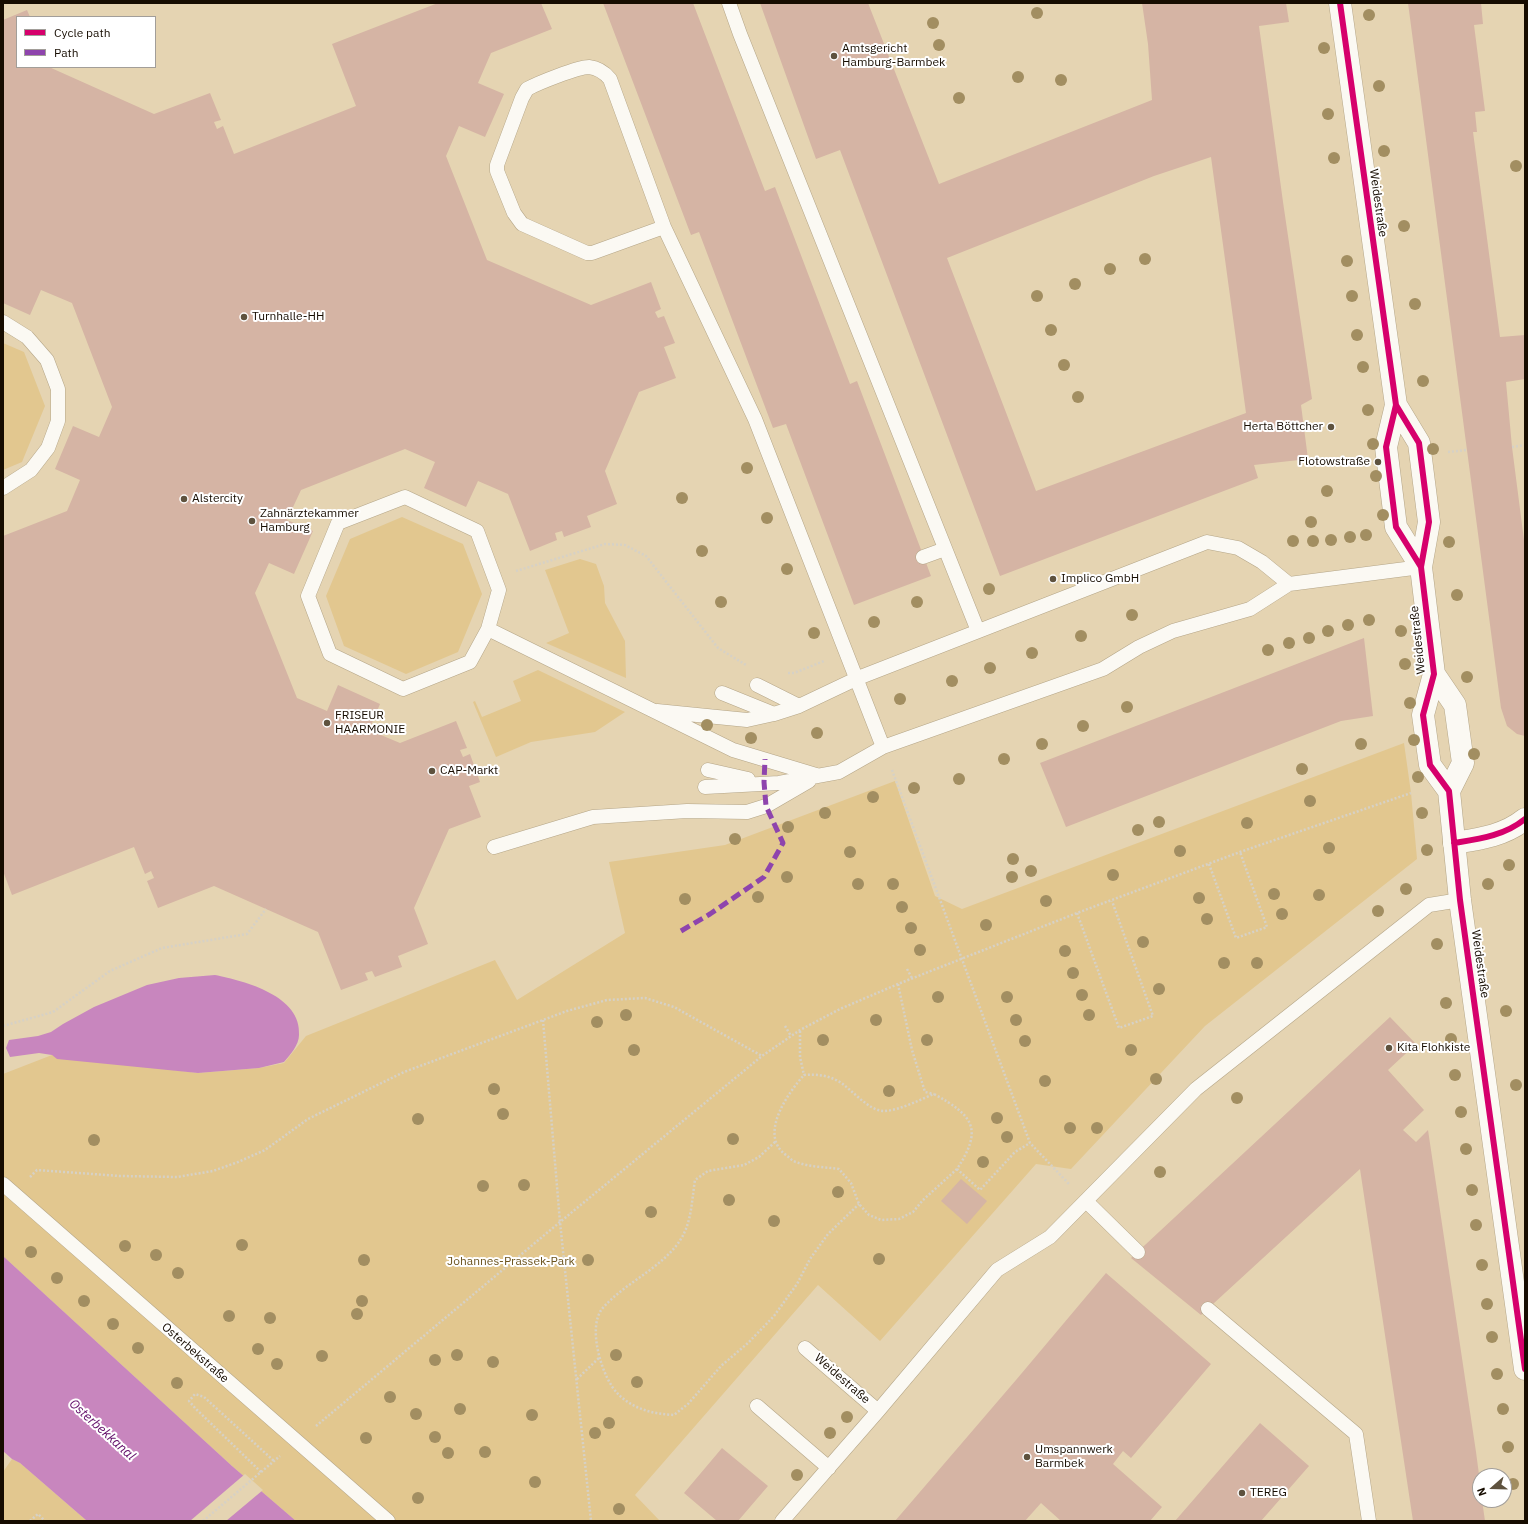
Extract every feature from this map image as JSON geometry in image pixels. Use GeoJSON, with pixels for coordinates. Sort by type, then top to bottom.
{"type":"FeatureCollection","features":[{"type":"Feature","properties":{"kind":"street","name":"Weidestraße"},"geometry":{"type":"LineString","coordinates":[[1340,3],[1396,405],[1386,447],[1396,527],[1421,567]]}},
{"type":"Feature","properties":{"kind":"street","name":"Weidestraße"},"geometry":{"type":"LineString","coordinates":[[1396,405],[1419,443],[1429,522],[1421,567],[1434,674],[1423,715],[1430,765],[1449,791],[1460,900],[1520,1297],[1525,1369]]}},
{"type":"Feature","properties":{"kind":"street","name":"Weidestraße"},"geometry":{"type":"LineString","coordinates":[[1434,674],[1456,705],[1463,763],[1449,791]]}},
{"type":"Feature","properties":{"kind":"street"},"geometry":{"type":"LineString","coordinates":[[1454,843],[1493,836],[1516,826],[1525,819]]}},
{"type":"Feature","properties":{"kind":"lane"},"geometry":{"type":"LineString","coordinates":[[729,3],[978,632]]}},
{"type":"Feature","properties":{"kind":"lane"},"geometry":{"type":"LineString","coordinates":[[664,227],[592,254],[522,224],[514,213],[497,171],[497,165],[522,98],[527,89],[583,68],[597,69],[605,73],[610,79],[664,227],[756,418],[858,678],[883,747]]}},
{"type":"Feature","properties":{"kind":"lane"},"geometry":{"type":"LineString","coordinates":[[3,322],[27,337],[47,360],[58,390],[58,421],[48,448],[31,470],[3,488]]}},
{"type":"Feature","properties":{"kind":"lane"},"geometry":{"type":"LineString","coordinates":[[405,496],[477,531],[499,590],[488,629],[470,662],[403,688],[330,654],[308,596],[338,523],[405,496]]}},
{"type":"Feature","properties":{"kind":"lane"},"geometry":{"type":"LineString","coordinates":[[657,711],[747,720],[774,714],[799,706],[858,678],[1207,542],[1238,548],[1262,562],[1289,584]]}},
{"type":"Feature","properties":{"kind":"lane"},"geometry":{"type":"LineString","coordinates":[[923,557],[945,549]]}},
{"type":"Feature","properties":{"kind":"lane"},"geometry":{"type":"LineString","coordinates":[[708,770],[764,782],[779,783],[839,772],[883,747],[1103,669],[1139,646],[1173,631],[1250,609],[1289,584],[1421,567]]}},
{"type":"Feature","properties":{"kind":"lane"},"geometry":{"type":"LineString","coordinates":[[488,629],[657,711],[733,750],[818,775]]}},
{"type":"Feature","properties":{"kind":"lane"},"geometry":{"type":"LineString","coordinates":[[757,685],[799,706]]}},
{"type":"Feature","properties":{"kind":"lane"},"geometry":{"type":"LineString","coordinates":[[722,693],[774,714]]}},
{"type":"Feature","properties":{"kind":"lane"},"geometry":{"type":"LineString","coordinates":[[494,847],[593,817],[687,811],[747,812],[766,806],[818,775]]}},
{"type":"Feature","properties":{"kind":"lane"},"geometry":{"type":"LineString","coordinates":[[704,787],[764,782]]}},
{"type":"Feature","properties":{"kind":"lane"},"geometry":{"type":"LineString","coordinates":[[782,1521],[878,1411],[997,1270],[1050,1237],[1196,1090],[1428,905],[1460,900]]}},
{"type":"Feature","properties":{"kind":"lane","name":"Osterbekstraße"},"geometry":{"type":"LineString","coordinates":[[3,1184],[296,1443],[388,1521]]}},
{"type":"Feature","properties":{"kind":"lane"},"geometry":{"type":"LineString","coordinates":[[1086,1202],[1138,1252]]}},
{"type":"Feature","properties":{"kind":"lane"},"geometry":{"type":"LineString","coordinates":[[1208,1309],[1356,1434],[1366,1518]]}},
{"type":"Feature","properties":{"kind":"lane","name":"Weidestraße"},"geometry":{"type":"LineString","coordinates":[[805,1348],[878,1411]]}},
{"type":"Feature","properties":{"kind":"lane"},"geometry":{"type":"LineString","coordinates":[[757,1406],[829,1468]]}},
{"type":"Feature","properties":{"kind":"path"},"geometry":{"type":"LineString","coordinates":[[1512,447],[1525,445]]}},
{"type":"Feature","properties":{"kind":"path"},"geometry":{"type":"LineString","coordinates":[[1448,452],[1468,450]]}},
{"type":"Feature","properties":{"kind":"path"},"geometry":{"type":"LineString","coordinates":[[495,577],[605,544],[625,545],[646,556],[718,648],[744,665],[752,666]]}},
{"type":"Feature","properties":{"kind":"path"},"geometry":{"type":"LineString","coordinates":[[780,673],[794,673],[847,652]]}},
{"type":"Feature","properties":{"kind":"path"},"geometry":{"type":"LineString","coordinates":[[883,747],[960,959],[1030,1143],[1086,1202]]}},
{"type":"Feature","properties":{"kind":"path"},"geometry":{"type":"LineString","coordinates":[[296,1443],[560,1222],[762,1056],[800,1030],[840,1009],[960,959],[1240,852],[1411,792]]}},
{"type":"Feature","properties":{"kind":"path"},"geometry":{"type":"LineString","coordinates":[[1209,864],[1236,938],[1267,927],[1240,852]]}},
{"type":"Feature","properties":{"kind":"path"},"geometry":{"type":"LineString","coordinates":[[1077,914],[1119,1028],[1153,1016],[1112,901]]}},
{"type":"Feature","properties":{"kind":"path"},"geometry":{"type":"LineString","coordinates":[[3,1026],[53,1012],[110,971],[162,948],[247,934],[266,909]]}},
{"type":"Feature","properties":{"kind":"path"},"geometry":{"type":"LineString","coordinates":[[907,969],[912,978]]}},
{"type":"Feature","properties":{"kind":"path"},"geometry":{"type":"LineString","coordinates":[[898,984],[912,1050],[925,1092],[934,1094],[956,1106],[968,1118],[972,1133],[968,1153],[957,1170],[923,1200],[913,1212],[899,1219],[881,1220],[869,1215],[859,1204],[850,1183],[839,1169],[795,1162],[782,1153],[775,1142],[775,1126],[782,1104],[792,1088],[804,1075],[824,1075],[839,1081],[860,1099],[883,1111],[899,1108],[934,1094]]}},
{"type":"Feature","properties":{"kind":"path"},"geometry":{"type":"LineString","coordinates":[[14,1194],[37,1170],[120,1176],[177,1177],[213,1171],[265,1150],[308,1119],[404,1072],[543,1020],[607,1000],[645,998],[674,1007],[762,1056]]}},
{"type":"Feature","properties":{"kind":"path"},"geometry":{"type":"LineString","coordinates":[[543,1020],[560,1222],[592,1521]]}},
{"type":"Feature","properties":{"kind":"path"},"geometry":{"type":"LineString","coordinates":[[786,1026],[791,1036]]}},
{"type":"Feature","properties":{"kind":"path"},"geometry":{"type":"LineString","coordinates":[[800,1030],[800,1057],[804,1075]]}},
{"type":"Feature","properties":{"kind":"path"},"geometry":{"type":"LineString","coordinates":[[775,1142],[759,1156],[744,1165],[708,1171],[695,1180],[690,1223],[676,1246],[655,1266],[626,1287],[601,1310],[595,1326],[600,1357],[607,1378],[618,1394],[636,1407],[657,1414],[674,1415],[688,1404],[721,1366],[748,1343],[774,1316],[798,1284],[810,1259],[828,1234],[859,1204]]}},
{"type":"Feature","properties":{"kind":"path"},"geometry":{"type":"LineString","coordinates":[[957,1170],[980,1190],[1015,1152],[1030,1143]]}},
{"type":"Feature","properties":{"kind":"path"},"geometry":{"type":"LineString","coordinates":[[576,1380],[600,1357]]}},
{"type":"Feature","properties":{"kind":"path"},"geometry":{"type":"LineString","coordinates":[[203,1521],[260,1473],[274,1461],[204,1397],[195,1394],[189,1401],[260,1473]]}},
{"type":"Feature","properties":{"kind":"path"},"geometry":{"type":"LineString","coordinates":[[30,1521],[38,1514],[46,1521]]}},
{"type":"Feature","properties":{"kind":"green space"},"geometry":{"type":"Polygon","coordinates":[[[3,343],[24,352],[45,406],[22,462],[3,470],[3,343]]]}},
{"type":"Feature","properties":{"kind":"green space"},"geometry":{"type":"Polygon","coordinates":[[[402,517],[463,544],[482,594],[458,652],[406,674],[344,646],[326,596],[350,539],[402,517]]]}},
{"type":"Feature","properties":{"kind":"green space"},"geometry":{"type":"Polygon","coordinates":[[[580,559],[596,564],[604,586],[605,603],[625,641],[626,678],[546,643],[569,633],[545,570],[580,559]]]}},
{"type":"Feature","properties":{"kind":"green space"},"geometry":{"type":"Polygon","coordinates":[[[538,670],[625,712],[595,732],[531,742],[496,757],[473,702],[475,701],[482,717],[521,701],[513,681],[538,670]]]}},
{"type":"Feature","properties":{"kind":"green space","name":"Johannes-Prassek-Park"},"geometry":{"type":"Polygon","coordinates":[[[1404,743],[1411,793],[1417,859],[1205,1026],[1071,1169],[1036,1164],[880,1341],[818,1285],[635,1495],[660,1521],[296,1521],[232,1466],[3,1256],[3,1074],[52,1055],[198,1073],[259,1068],[284,1063],[306,1036],[495,960],[517,1000],[625,933],[609,862],[725,845],[895,781],[935,896],[962,909],[1404,743]]]}},
{"type":"Feature","properties":{"kind":"green space"},"geometry":{"type":"Polygon","coordinates":[[[12,1459],[20,1463],[87,1521],[3,1521],[3,1472],[12,1459]]]}},
{"type":"Feature","properties":{"kind":"water"},"geometry":{"type":"Polygon","coordinates":[[[215,975],[256,986],[282,1000],[291,1010],[297,1021],[299,1039],[294,1050],[284,1062],[259,1068],[198,1073],[57,1059],[52,1055],[39,1053],[10,1057],[6,1048],[9,1040],[38,1036],[51,1032],[94,1007],[147,985],[179,978],[215,975]]]}},
{"type":"Feature","properties":{"kind":"water","name":"Osterbekkanal"},"geometry":{"type":"Polygon","coordinates":[[[3,1256],[232,1466],[296,1521],[87,1521],[20,1463],[12,1459],[3,1451],[3,1256]]]}},
{"type":"Feature","properties":{"kind":"pier"},"geometry":{"type":"Polygon","coordinates":[[[245,1474],[263,1490],[226,1521],[190,1521],[245,1474]]]}},
{"type":"Feature","properties":{"kind":"building","name":"Alstercity"},"geometry":{"type":"Polygon","coordinates":[[[438,3],[541,3],[552,29],[491,53],[478,83],[504,94],[485,137],[459,126],[446,156],[487,260],[591,305],[651,282],[661,309],[655,312],[658,318],[664,316],[675,343],[664,347],[676,378],[639,392],[605,471],[617,504],[587,516],[591,527],[564,537],[562,531],[555,533],[557,540],[530,551],[508,494],[478,481],[466,507],[424,488],[435,462],[405,449],[301,490],[287,520],[313,531],[294,574],[269,563],[255,593],[297,698],[327,711],[338,685],[380,704],[369,730],[400,743],[456,721],[467,748],[460,750],[463,757],[470,754],[480,782],[469,786],[481,817],[449,829],[414,908],[428,944],[398,956],[402,967],[375,977],[372,971],[365,973],[368,980],[341,990],[318,932],[214,886],[158,908],[147,881],[154,878],[151,871],[145,874],[134,847],[12,895],[3,871],[3,536],[67,511],[80,480],[55,469],[73,426],[99,437],[112,407],[72,303],[41,290],[30,315],[3,303],[3,20],[27,10],[30,16],[16,16],[16,68],[51,68],[154,114],[210,93],[221,120],[214,122],[217,129],[223,126],[234,154],[356,106],[332,44],[438,3]]]}},
{"type":"Feature","properties":{"kind":"building"},"geometry":{"type":"Polygon","coordinates":[[[603,3],[693,3],[765,191],[775,187],[850,384],[857,381],[931,576],[854,605],[786,424],[773,428],[699,232],[691,235],[603,3]]]}},
{"type":"Feature","properties":{"kind":"building"},"geometry":{"type":"Polygon","coordinates":[[[760,3],[868,3],[939,184],[1152,100],[1148,44],[1142,3],[1286,3],[1289,22],[1259,26],[1312,399],[1301,405],[1308,459],[1254,465],[1258,478],[1000,576],[840,150],[816,159],[760,3]],[[1211,157],[1154,176],[947,258],[1036,491],[1246,413],[1211,157]]]}},
{"type":"Feature","properties":{"kind":"building"},"geometry":{"type":"Polygon","coordinates":[[[1408,3],[1481,3],[1483,24],[1474,25],[1485,111],[1475,112],[1477,132],[1473,132],[1500,337],[1525,335],[1525,379],[1506,382],[1512,447],[1525,548],[1525,736],[1517,734],[1507,726],[1501,708],[1408,3]]]}},
{"type":"Feature","properties":{"kind":"building"},"geometry":{"type":"Polygon","coordinates":[[[1364,638],[1373,716],[1341,721],[1066,827],[1040,763],[1364,638]]]}},
{"type":"Feature","properties":{"kind":"building"},"geometry":{"type":"Polygon","coordinates":[[[1390,1017],[1416,1044],[1388,1070],[1424,1110],[1403,1130],[1416,1142],[1428,1130],[1478,1468],[1472,1468],[1472,1508],[1483,1508],[1485,1521],[1413,1521],[1360,1169],[1201,1315],[1131,1258],[1390,1017]]]}},
{"type":"Feature","properties":{"kind":"building"},"geometry":{"type":"Polygon","coordinates":[[[961,1179],[987,1201],[967,1224],[941,1201],[961,1179]]]}},
{"type":"Feature","properties":{"kind":"building"},"geometry":{"type":"Polygon","coordinates":[[[1106,1273],[1211,1364],[1131,1458],[1123,1451],[1113,1464],[1162,1507],[1150,1521],[1061,1521],[1041,1503],[1025,1521],[895,1521],[1016,1380],[1106,1273]]]}},
{"type":"Feature","properties":{"kind":"building","name":"TEREG"},"geometry":{"type":"Polygon","coordinates":[[[1260,1423],[1309,1466],[1261,1521],[1175,1521],[1260,1423]]]}},
{"type":"Feature","properties":{"kind":"building"},"geometry":{"type":"Polygon","coordinates":[[[722,1448],[768,1486],[738,1521],[717,1521],[684,1493],[722,1448]]]}},
{"type":"Feature","properties":{"kind":"marked path"},"geometry":{"type":"LineString","coordinates":[[681,931],[710,914],[764,877],[783,843],[766,806],[764,782],[765,759]]}},
{"type":"Feature","properties":{"kind":"cycle path"},"geometry":{"type":"LineString","coordinates":[[1340,3],[1396,405],[1386,447],[1396,527],[1421,567]]}},
{"type":"Feature","properties":{"kind":"cycle path"},"geometry":{"type":"LineString","coordinates":[[1396,405],[1419,443],[1429,522],[1421,567],[1434,674],[1423,715],[1430,765],[1449,791],[1460,900],[1525,1369]]}},
{"type":"Feature","properties":{"kind":"cycle path"},"geometry":{"type":"LineString","coordinates":[[1454,843],[1500,833],[1517,825],[1525,819]]}},
{"type":"Feature","properties":{"kind":"place","name":"Amtsgericht Hamburg-Barmbek"},"geometry":{"type":"Point","coordinates":[834,56]}},
{"type":"Feature","properties":{"kind":"place","name":"Turnhalle-HH"},"geometry":{"type":"Point","coordinates":[244,317]}},
{"type":"Feature","properties":{"kind":"place","name":"Herta Böttcher"},"geometry":{"type":"Point","coordinates":[1331,427]}},
{"type":"Feature","properties":{"kind":"place","name":"Flotowstraße"},"geometry":{"type":"Point","coordinates":[1378,462]}},
{"type":"Feature","properties":{"kind":"place","name":"Alstercity"},"geometry":{"type":"Point","coordinates":[184,499]}},
{"type":"Feature","properties":{"kind":"place","name":"Zahnärztekammer Hamburg"},"geometry":{"type":"Point","coordinates":[252,521]}},
{"type":"Feature","properties":{"kind":"place","name":"Implico GmbH"},"geometry":{"type":"Point","coordinates":[1053,579]}},
{"type":"Feature","properties":{"kind":"place","name":"FRISEUR HAARMONIE"},"geometry":{"type":"Point","coordinates":[327,723]}},
{"type":"Feature","properties":{"kind":"place","name":"CAP-Markt"},"geometry":{"type":"Point","coordinates":[432,771]}},
{"type":"Feature","properties":{"kind":"place","name":"Kita Flohkiste"},"geometry":{"type":"Point","coordinates":[1389,1048]}},
{"type":"Feature","properties":{"kind":"place","name":"Umspannwerk Barmbek"},"geometry":{"type":"Point","coordinates":[1027,1457]}},
{"type":"Feature","properties":{"kind":"place","name":"TEREG"},"geometry":{"type":"Point","coordinates":[1242,1493]}}]}
